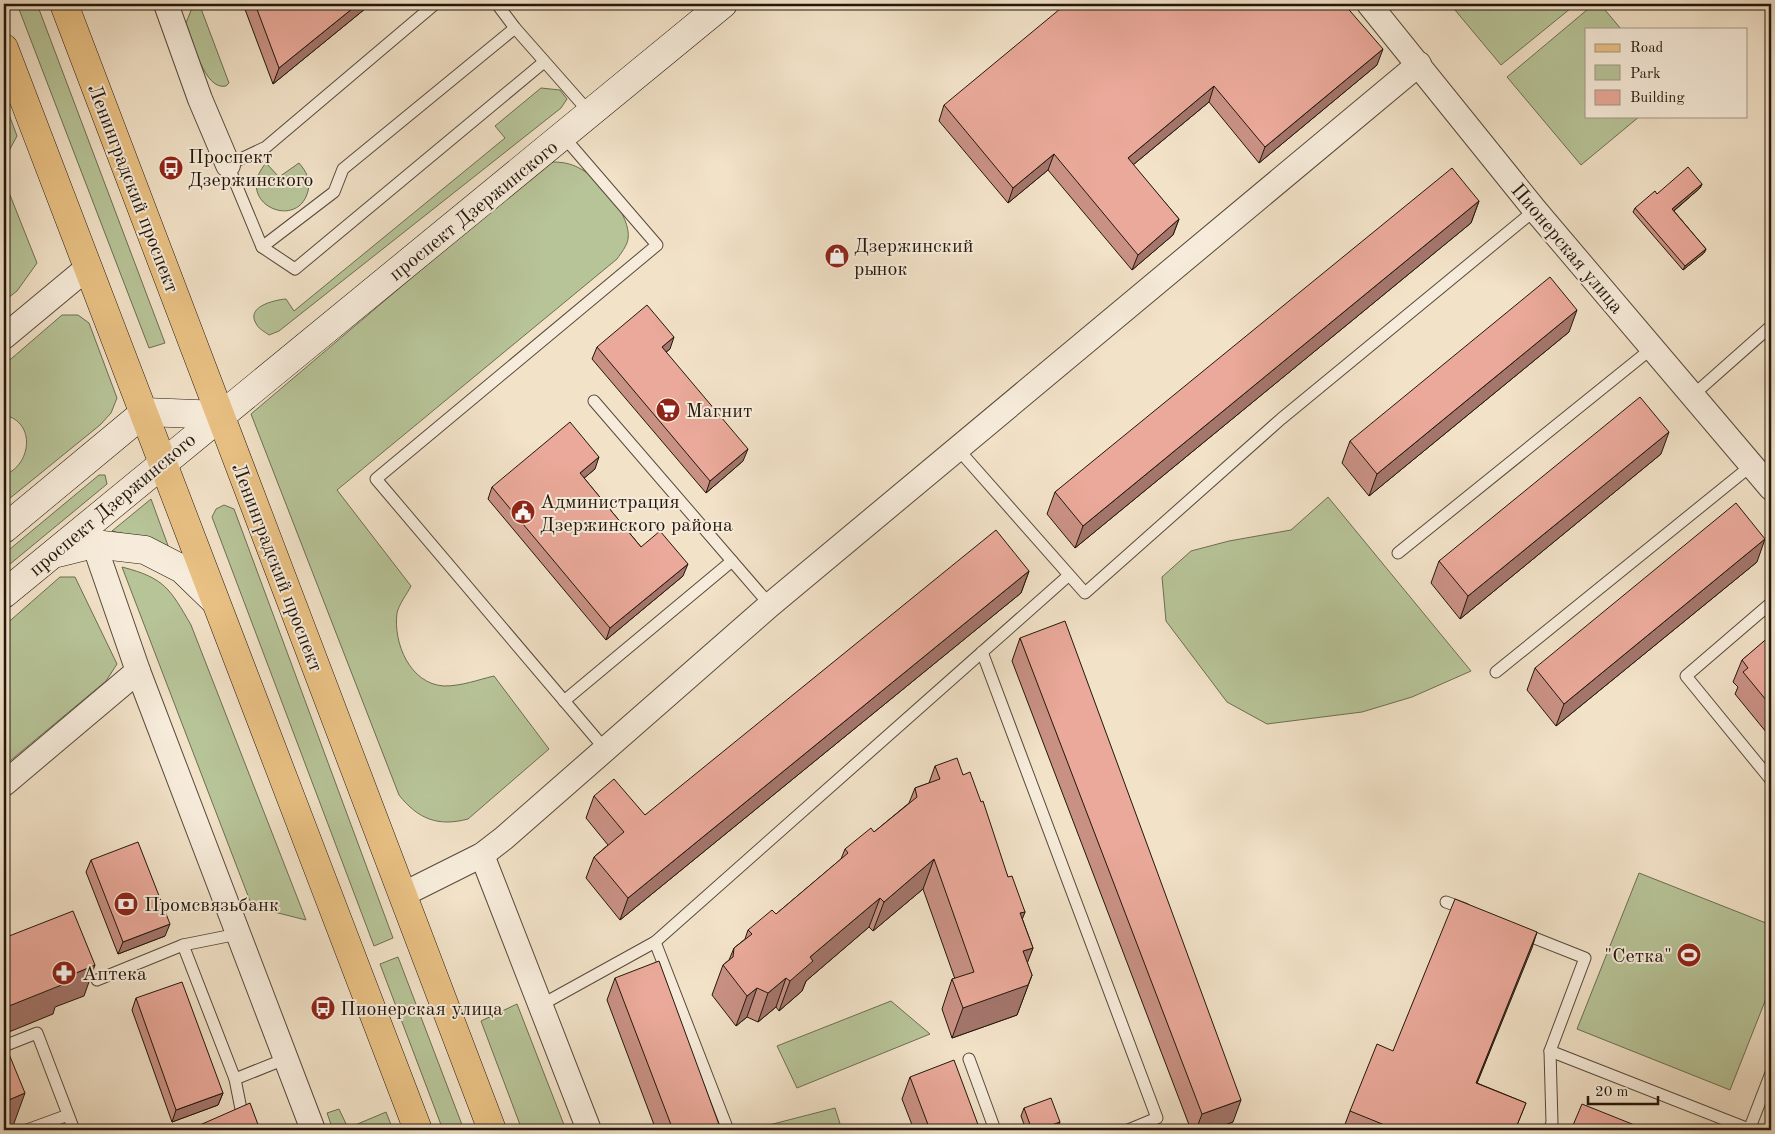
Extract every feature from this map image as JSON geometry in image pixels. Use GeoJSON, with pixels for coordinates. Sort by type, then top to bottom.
{"type":"FeatureCollection","features":[{"type":"Feature","properties":{"kind":"main road","name":"Ленинградский проспект"},"geometry":{"type":"LineString","coordinates":[[64,4],[492,1130]]}},
{"type":"Feature","properties":{"kind":"main road","name":"проспект Дзержинского"},"geometry":{"type":"LineString","coordinates":[[4,594],[723,4]]}},
{"type":"Feature","properties":{"kind":"main road"},"geometry":{"type":"LineString","coordinates":[[4,48],[87,268],[145,412],[215,601],[418,1130]]}},
{"type":"Feature","properties":{"kind":"main road","name":"проспект Дзержинского"},"geometry":{"type":"LineString","coordinates":[[145,412],[221,415]]}},
{"type":"Feature","properties":{"kind":"main road"},"geometry":{"type":"LineString","coordinates":[[4,529],[145,412]]}},
{"type":"Feature","properties":{"kind":"main road"},"geometry":{"type":"LineString","coordinates":[[52,555],[94,544],[145,550],[182,569],[215,601]]}},
{"type":"Feature","properties":{"kind":"street","name":"Пионерская улица"},"geometry":{"type":"LineString","coordinates":[[1369,4],[1535,210],[1771,488]]}},
{"type":"Feature","properties":{"kind":"street"},"geometry":{"type":"LineString","coordinates":[[170,5],[200,98],[228,165]]}},
{"type":"Feature","properties":{"kind":"street"},"geometry":{"type":"LineString","coordinates":[[402,894],[482,855],[770,605],[1419,64]]}},
{"type":"Feature","properties":{"kind":"street"},"geometry":{"type":"LineString","coordinates":[[4,337],[87,268]]}},
{"type":"Feature","properties":{"kind":"street"},"geometry":{"type":"LineString","coordinates":[[94,544],[138,671],[312,1130]]}},
{"type":"Feature","properties":{"kind":"street"},"geometry":{"type":"LineString","coordinates":[[4,784],[138,671]]}},
{"type":"Feature","properties":{"kind":"street"},"geometry":{"type":"LineString","coordinates":[[482,855],[589,1130]]}},
{"type":"Feature","properties":{"kind":"lane"},"geometry":{"type":"LineString","coordinates":[[435,4],[266,147],[228,165],[262,247],[295,269],[544,62]]}},
{"type":"Feature","properties":{"kind":"lane"},"geometry":{"type":"LineString","coordinates":[[497,4],[544,62],[590,113]]}},
{"type":"Feature","properties":{"kind":"lane"},"geometry":{"type":"LineString","coordinates":[[262,247],[334,192],[343,169],[515,28]]}},
{"type":"Feature","properties":{"kind":"lane"},"geometry":{"type":"LineString","coordinates":[[563,136],[657,245],[376,479],[605,749]]}},
{"type":"Feature","properties":{"kind":"lane"},"geometry":{"type":"LineString","coordinates":[[957,448],[1084,593],[1281,419],[1535,210]]}},
{"type":"Feature","properties":{"kind":"lane"},"geometry":{"type":"LineString","coordinates":[[1692,396],[1771,326]]}},
{"type":"Feature","properties":{"kind":"lane"},"geometry":{"type":"LineString","coordinates":[[1398,553],[1652,349]]}},
{"type":"Feature","properties":{"kind":"lane"},"geometry":{"type":"LineString","coordinates":[[594,401],[770,605]]}},
{"type":"Feature","properties":{"kind":"lane"},"geometry":{"type":"LineString","coordinates":[[1496,672],[1752,465]]}},
{"type":"Feature","properties":{"kind":"lane"},"geometry":{"type":"LineString","coordinates":[[564,701],[732,561]]}},
{"type":"Feature","properties":{"kind":"lane"},"geometry":{"type":"LineString","coordinates":[[541,1005],[655,942],[1068,576]]}},
{"type":"Feature","properties":{"kind":"lane"},"geometry":{"type":"LineString","coordinates":[[1769,609],[1686,676],[1771,780]]}},
{"type":"Feature","properties":{"kind":"lane"},"geometry":{"type":"LineString","coordinates":[[982,652],[1157,1118],[1128,1130]]}},
{"type":"Feature","properties":{"kind":"lane"},"geometry":{"type":"LineString","coordinates":[[1446,902],[1474,913]]}},
{"type":"Feature","properties":{"kind":"lane"},"geometry":{"type":"LineString","coordinates":[[1511,928],[1585,958],[1550,1051],[1552,1123],[1549,1130]]}},
{"type":"Feature","properties":{"kind":"lane"},"geometry":{"type":"LineString","coordinates":[[97,980],[183,945],[238,934]]}},
{"type":"Feature","properties":{"kind":"lane"},"geometry":{"type":"LineString","coordinates":[[655,942],[728,1130]]}},
{"type":"Feature","properties":{"kind":"lane"},"geometry":{"type":"LineString","coordinates":[[183,945],[235,1079],[243,1119],[216,1130]]}},
{"type":"Feature","properties":{"kind":"lane"},"geometry":{"type":"LineString","coordinates":[[4,1046],[37,1033],[74,1130]]}},
{"type":"Feature","properties":{"kind":"lane"},"geometry":{"type":"LineString","coordinates":[[1550,1051],[1749,1130],[1771,1073]]}},
{"type":"Feature","properties":{"kind":"lane"},"geometry":{"type":"LineString","coordinates":[[235,1079],[285,1059]]}},
{"type":"Feature","properties":{"kind":"lane"},"geometry":{"type":"LineString","coordinates":[[969,1059],[995,1130]]}},
{"type":"Feature","properties":{"kind":"lane"},"geometry":{"type":"LineString","coordinates":[[27,1130],[68,1115]]}},
{"type":"Feature","properties":{"kind":"green space"},"geometry":{"type":"Polygon","coordinates":[[[17,4],[37,4],[165,343],[149,348],[17,4]]]}},
{"type":"Feature","properties":{"kind":"green space"},"geometry":{"type":"Polygon","coordinates":[[[1450,4],[1576,4],[1501,65],[1450,4]]]}},
{"type":"Feature","properties":{"kind":"green space"},"geometry":{"type":"Polygon","coordinates":[[[1594,4],[1600,4],[1620,28],[1585,28],[1585,118],[1638,118],[1581,165],[1507,77],[1594,4]]]}},
{"type":"Feature","properties":{"kind":"green space"},"geometry":{"type":"Polygon","coordinates":[[[200,6],[229,83],[226,86],[218,85],[211,81],[200,63],[186,23],[192,8],[200,6]]]}},
{"type":"Feature","properties":{"kind":"green space"},"geometry":{"type":"Polygon","coordinates":[[[541,88],[560,90],[567,99],[561,108],[279,331],[269,335],[258,326],[254,319],[254,313],[257,309],[268,303],[286,299],[294,311],[505,138],[495,126],[541,88]]]}},
{"type":"Feature","properties":{"kind":"green space"},"geometry":{"type":"Polygon","coordinates":[[[4,101],[17,136],[4,160],[4,101]]]}},
{"type":"Feature","properties":{"kind":"green space"},"geometry":{"type":"Polygon","coordinates":[[[552,162],[566,163],[579,168],[604,188],[625,219],[628,239],[624,249],[617,259],[337,490],[411,586],[398,610],[396,625],[401,649],[413,670],[432,684],[444,686],[463,684],[494,676],[549,749],[468,819],[447,822],[438,821],[421,815],[399,795],[251,414],[540,169],[552,162]]]}},
{"type":"Feature","properties":{"kind":"green space"},"geometry":{"type":"Polygon","coordinates":[[[266,163],[279,177],[299,163],[306,172],[309,183],[308,191],[302,203],[292,210],[281,211],[270,207],[262,200],[257,190],[258,177],[266,163]]]}},
{"type":"Feature","properties":{"kind":"green space"},"geometry":{"type":"Polygon","coordinates":[[[4,180],[37,263],[17,291],[4,301],[4,180]]]}},
{"type":"Feature","properties":{"kind":"green space"},"geometry":{"type":"Polygon","coordinates":[[[62,315],[78,315],[89,323],[117,398],[111,413],[100,425],[4,503],[4,475],[20,463],[25,454],[27,444],[22,426],[15,419],[4,415],[4,365],[62,315]]]}},
{"type":"Feature","properties":{"kind":"green space"},"geometry":{"type":"Polygon","coordinates":[[[99,475],[105,475],[107,484],[4,569],[4,554],[99,475]]]}},
{"type":"Feature","properties":{"kind":"green space"},"geometry":{"type":"Polygon","coordinates":[[[1328,497],[1471,671],[1412,697],[1362,712],[1267,724],[1227,702],[1166,621],[1162,577],[1191,551],[1229,541],[1291,530],[1328,497]]]}},
{"type":"Feature","properties":{"kind":"green space"},"geometry":{"type":"Polygon","coordinates":[[[151,499],[170,551],[138,537],[112,531],[151,499]]]}},
{"type":"Feature","properties":{"kind":"green space"},"geometry":{"type":"Polygon","coordinates":[[[224,505],[234,509],[393,938],[374,946],[212,517],[216,509],[224,505]]]}},
{"type":"Feature","properties":{"kind":"green space"},"geometry":{"type":"Polygon","coordinates":[[[122,567],[148,576],[165,587],[191,625],[306,920],[274,912],[250,901],[122,567]]]}},
{"type":"Feature","properties":{"kind":"green space"},"geometry":{"type":"Polygon","coordinates":[[[60,577],[75,577],[117,664],[106,681],[4,766],[4,626],[60,577]]]}},
{"type":"Feature","properties":{"kind":"green space","name":"\"Сетка\""},"geometry":{"type":"Polygon","coordinates":[[[1639,873],[1771,925],[1771,986],[1730,1090],[1577,1029],[1639,873]]]}},
{"type":"Feature","properties":{"kind":"green space"},"geometry":{"type":"Polygon","coordinates":[[[398,957],[464,1130],[443,1130],[380,964],[398,957]]]}},
{"type":"Feature","properties":{"kind":"green space"},"geometry":{"type":"Polygon","coordinates":[[[891,1001],[930,1034],[797,1088],[777,1046],[891,1001]]]}},
{"type":"Feature","properties":{"kind":"green space"},"geometry":{"type":"Polygon","coordinates":[[[517,1004],[566,1130],[522,1130],[481,1021],[517,1004]]]}},
{"type":"Feature","properties":{"kind":"green space"},"geometry":{"type":"Polygon","coordinates":[[[835,1108],[842,1130],[771,1130],[769,1125],[835,1108]]]}},
{"type":"Feature","properties":{"kind":"green space"},"geometry":{"type":"Polygon","coordinates":[[[339,1109],[348,1128],[386,1112],[393,1130],[333,1130],[327,1113],[339,1109]]]}},
{"type":"Feature","properties":{"kind":"building"},"geometry":{"type":"Polygon","coordinates":[[[255,4],[358,4],[279,68],[255,4]]]}},
{"type":"Feature","properties":{"kind":"building"},"geometry":{"type":"Polygon","coordinates":[[[1066,4],[1344,4],[1383,49],[1265,147],[1214,86],[1128,158],[1179,219],[1138,255],[1054,154],[1013,188],[944,105],[1066,4]]]}},
{"type":"Feature","properties":{"kind":"building"},"geometry":{"type":"Polygon","coordinates":[[[1688,167],[1702,184],[1672,209],[1706,249],[1685,266],[1635,208],[1655,191],[1657,194],[1688,167]]]}},
{"type":"Feature","properties":{"kind":"building"},"geometry":{"type":"Polygon","coordinates":[[[1452,168],[1479,201],[1083,526],[1055,492],[1452,168]]]}},
{"type":"Feature","properties":{"kind":"building"},"geometry":{"type":"Polygon","coordinates":[[[1550,277],[1577,310],[1377,474],[1350,441],[1550,277]]]}},
{"type":"Feature","properties":{"kind":"building","name":"Магнит"},"geometry":{"type":"Polygon","coordinates":[[[647,305],[674,337],[662,347],[748,449],[710,481],[597,347],[647,305]]]}},
{"type":"Feature","properties":{"kind":"building"},"geometry":{"type":"Polygon","coordinates":[[[1640,397],[1669,432],[1468,596],[1439,561],[1640,397]]]}},
{"type":"Feature","properties":{"kind":"building"},"geometry":{"type":"Polygon","coordinates":[[[570,422],[599,457],[580,473],[641,547],[660,531],[688,564],[610,628],[492,487],[570,422]]]}},
{"type":"Feature","properties":{"kind":"building"},"geometry":{"type":"Polygon","coordinates":[[[1736,503],[1765,539],[1564,704],[1535,668],[1736,503]]]}},
{"type":"Feature","properties":{"kind":"building"},"geometry":{"type":"Polygon","coordinates":[[[996,530],[1029,571],[628,898],[594,857],[624,832],[594,796],[614,779],[645,815],[996,530]]]}},
{"type":"Feature","properties":{"kind":"building"},"geometry":{"type":"Polygon","coordinates":[[[1065,621],[1241,1100],[1202,1114],[1020,638],[1065,621]]]}},
{"type":"Feature","properties":{"kind":"building"},"geometry":{"type":"Polygon","coordinates":[[[1771,635],[1771,706],[1743,672],[1748,668],[1742,660],[1771,635]]]}},
{"type":"Feature","properties":{"kind":"building"},"geometry":{"type":"Polygon","coordinates":[[[957,758],[963,775],[970,772],[981,802],[983,801],[1008,877],[1012,876],[1025,912],[1020,913],[1033,948],[1023,951],[1032,975],[1028,985],[963,1008],[952,979],[974,972],[934,859],[884,902],[880,898],[810,957],[813,961],[790,981],[786,978],[768,993],[757,988],[747,996],[723,965],[733,957],[734,948],[752,934],[748,930],[772,910],[776,914],[848,853],[845,849],[871,828],[874,832],[917,797],[915,788],[940,779],[935,766],[957,758]]]}},
{"type":"Feature","properties":{"kind":"building","name":"Промсвязьбанк"},"geometry":{"type":"Polygon","coordinates":[[[138,842],[170,924],[123,942],[91,860],[138,842]]]}},
{"type":"Feature","properties":{"kind":"building"},"geometry":{"type":"Polygon","coordinates":[[[1455,899],[1537,932],[1476,1083],[1526,1103],[1515,1130],[1397,1130],[1350,1111],[1377,1044],[1393,1051],[1455,899]]]}},
{"type":"Feature","properties":{"kind":"building"},"geometry":{"type":"Polygon","coordinates":[[[73,911],[95,965],[62,979],[64,984],[4,1008],[4,938],[73,911]]]}},
{"type":"Feature","properties":{"kind":"building"},"geometry":{"type":"Polygon","coordinates":[[[659,961],[721,1130],[673,1130],[615,978],[659,961]]]}},
{"type":"Feature","properties":{"kind":"building"},"geometry":{"type":"Polygon","coordinates":[[[182,982],[223,1093],[176,1110],[136,998],[182,982]]]}},
{"type":"Feature","properties":{"kind":"building"},"geometry":{"type":"Polygon","coordinates":[[[4,1042],[25,1093],[4,1102],[4,1042]]]}},
{"type":"Feature","properties":{"kind":"building"},"geometry":{"type":"Polygon","coordinates":[[[954,1060],[980,1130],[930,1130],[910,1077],[954,1060]]]}},
{"type":"Feature","properties":{"kind":"building"},"geometry":{"type":"Polygon","coordinates":[[[1051,1098],[1060,1122],[1038,1130],[1032,1130],[1024,1108],[1051,1098]]]}},
{"type":"Feature","properties":{"kind":"building"},"geometry":{"type":"Polygon","coordinates":[[[250,1103],[260,1130],[194,1130],[193,1128],[250,1103]]]}},
{"type":"Feature","properties":{"kind":"building"},"geometry":{"type":"Polygon","coordinates":[[[1582,1104],[1637,1126],[1635,1130],[1571,1130],[1582,1104]]]}},
{"type":"Feature","properties":{"kind":"place","name":"Проспект Дзержинского"},"geometry":{"type":"Point","coordinates":[171,168]}},
{"type":"Feature","properties":{"kind":"place","name":"Дзержинский рынок"},"geometry":{"type":"Point","coordinates":[837,256]}},
{"type":"Feature","properties":{"kind":"place","name":"Магнит"},"geometry":{"type":"Point","coordinates":[668,410]}},
{"type":"Feature","properties":{"kind":"place","name":"Администрация Дзержинского района"},"geometry":{"type":"Point","coordinates":[523,512]}},
{"type":"Feature","properties":{"kind":"place","name":"Промсвязьбанк"},"geometry":{"type":"Point","coordinates":[126,904]}},
{"type":"Feature","properties":{"kind":"place","name":"\"Сетка\""},"geometry":{"type":"Point","coordinates":[1689,955]}},
{"type":"Feature","properties":{"kind":"place","name":"Аптека"},"geometry":{"type":"Point","coordinates":[64,973]}},
{"type":"Feature","properties":{"kind":"place","name":"Пионерская улица"},"geometry":{"type":"Point","coordinates":[323,1008]}}]}
